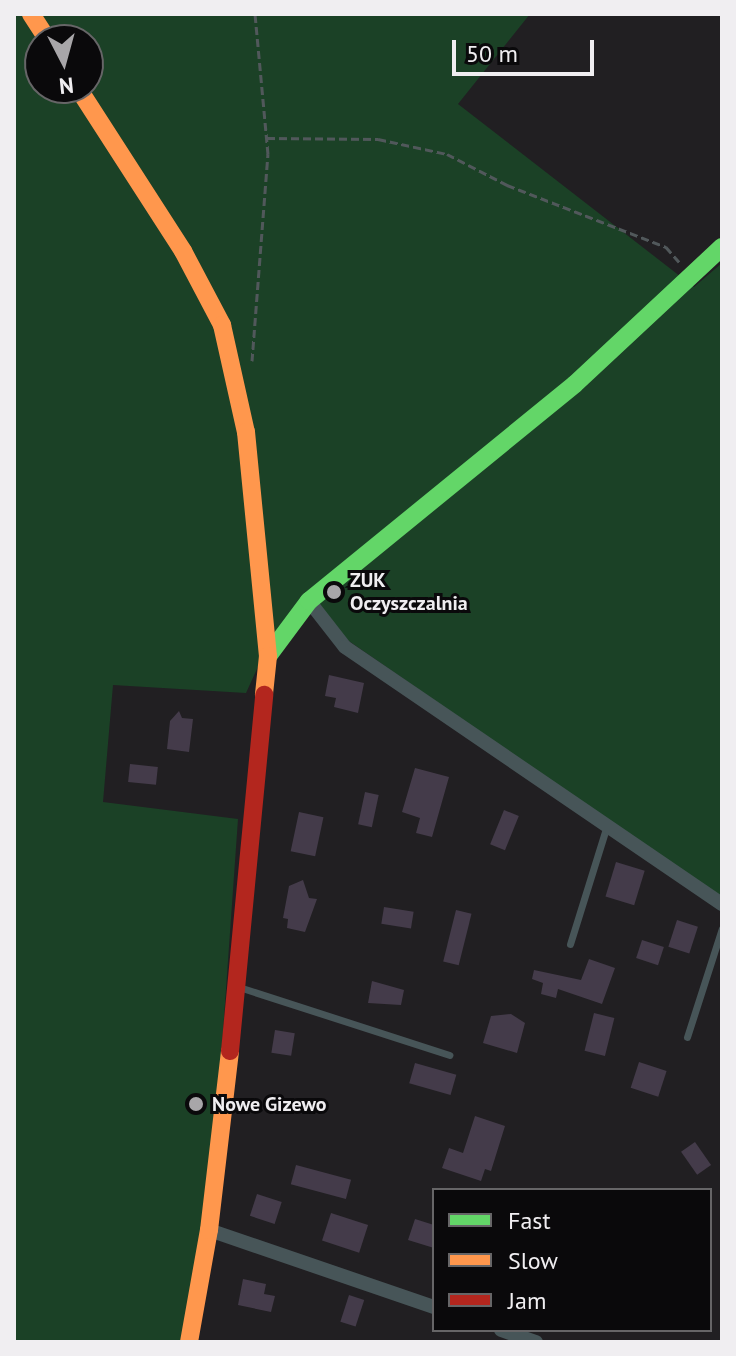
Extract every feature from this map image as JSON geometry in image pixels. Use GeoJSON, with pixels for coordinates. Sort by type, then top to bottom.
{"type":"FeatureCollection","features":[{"type":"Feature","properties":{"kind":"street"},"geometry":{"type":"LineString","coordinates":[[88,104],[183,251],[222,325],[246,432],[268,656],[237,987],[209,1230],[189,1342]]}},
{"type":"Feature","properties":{"kind":"street"},"geometry":{"type":"LineString","coordinates":[[268,656],[309,601],[575,384],[722,247]]}},
{"type":"Feature","properties":{"kind":"street"},"geometry":{"type":"LineString","coordinates":[[309,601],[345,647],[722,904]]}},
{"type":"Feature","properties":{"kind":"street"},"geometry":{"type":"LineString","coordinates":[[209,1230],[432,1306]]}},
{"type":"Feature","properties":{"kind":"street"},"geometry":{"type":"LineString","coordinates":[[507,1332],[536,1342]]}},
{"type":"Feature","properties":{"kind":"lane"},"geometry":{"type":"LineString","coordinates":[[570,944],[607,825]]}},
{"type":"Feature","properties":{"kind":"lane"},"geometry":{"type":"LineString","coordinates":[[687,1037],[722,928]]}},
{"type":"Feature","properties":{"kind":"lane"},"geometry":{"type":"LineString","coordinates":[[237,987],[449,1055]]}},
{"type":"Feature","properties":{"kind":"path"},"geometry":{"type":"LineString","coordinates":[[251,370],[267,138],[255,14]]}},
{"type":"Feature","properties":{"kind":"path"},"geometry":{"type":"LineString","coordinates":[[267,138],[378,139],[447,154],[507,185],[666,247],[692,276]]}},
{"type":"Feature","properties":{"kind":"green space"},"geometry":{"type":"Polygon","coordinates":[[[14,14],[530,14],[458,104],[694,287],[722,263],[722,899],[307,612],[272,636],[246,693],[113,685],[103,802],[238,819],[209,1230],[189,1342],[14,1342],[14,14]]]}},
{"type":"Feature","properties":{"kind":"building"},"geometry":{"type":"Polygon","coordinates":[[[329,675],[364,683],[358,713],[334,707],[336,698],[325,696],[329,675]]]}},
{"type":"Feature","properties":{"kind":"building"},"geometry":{"type":"Polygon","coordinates":[[[179,711],[182,718],[193,719],[189,752],[167,749],[170,721],[179,711]]]}},
{"type":"Feature","properties":{"kind":"building"},"geometry":{"type":"Polygon","coordinates":[[[130,764],[158,767],[156,785],[128,782],[130,764]]]}},
{"type":"Feature","properties":{"kind":"building"},"geometry":{"type":"Polygon","coordinates":[[[415,768],[449,777],[432,837],[416,833],[420,818],[402,812],[415,768]]]}},
{"type":"Feature","properties":{"kind":"building"},"geometry":{"type":"Polygon","coordinates":[[[365,792],[379,795],[372,827],[358,824],[365,792]]]}},
{"type":"Feature","properties":{"kind":"building"},"geometry":{"type":"Polygon","coordinates":[[[504,810],[519,816],[505,850],[490,844],[504,810]]]}},
{"type":"Feature","properties":{"kind":"building"},"geometry":{"type":"Polygon","coordinates":[[[299,812],[323,817],[315,856],[291,851],[299,812]]]}},
{"type":"Feature","properties":{"kind":"building"},"geometry":{"type":"Polygon","coordinates":[[[616,862],[645,871],[634,905],[605,896],[616,862]]]}},
{"type":"Feature","properties":{"kind":"building"},"geometry":{"type":"Polygon","coordinates":[[[303,880],[309,898],[317,899],[305,932],[287,928],[288,919],[283,918],[289,886],[303,880]]]}},
{"type":"Feature","properties":{"kind":"building"},"geometry":{"type":"Polygon","coordinates":[[[384,907],[414,912],[411,928],[381,924],[384,907]]]}},
{"type":"Feature","properties":{"kind":"building"},"geometry":{"type":"Polygon","coordinates":[[[456,910],[472,914],[459,965],[443,961],[456,910]]]}},
{"type":"Feature","properties":{"kind":"building"},"geometry":{"type":"Polygon","coordinates":[[[677,920],[698,927],[689,953],[668,947],[677,920]]]}},
{"type":"Feature","properties":{"kind":"building"},"geometry":{"type":"Polygon","coordinates":[[[642,940],[664,947],[658,965],[636,958],[642,940]]]}},
{"type":"Feature","properties":{"kind":"building"},"geometry":{"type":"Polygon","coordinates":[[[589,959],[615,968],[602,1004],[558,989],[556,998],[541,994],[543,983],[532,979],[534,970],[581,980],[589,959]]]}},
{"type":"Feature","properties":{"kind":"building"},"geometry":{"type":"Polygon","coordinates":[[[372,981],[404,990],[401,1005],[368,1003],[372,981]]]}},
{"type":"Feature","properties":{"kind":"building"},"geometry":{"type":"Polygon","coordinates":[[[594,1013],[614,1018],[605,1056],[585,1051],[594,1013]]]}},
{"type":"Feature","properties":{"kind":"building"},"geometry":{"type":"Polygon","coordinates":[[[511,1014],[525,1023],[517,1053],[483,1043],[491,1016],[511,1014]]]}},
{"type":"Feature","properties":{"kind":"building"},"geometry":{"type":"Polygon","coordinates":[[[275,1030],[295,1033],[291,1056],[271,1053],[275,1030]]]}},
{"type":"Feature","properties":{"kind":"building"},"geometry":{"type":"Polygon","coordinates":[[[639,1062],[667,1071],[658,1097],[631,1088],[639,1062]]]}},
{"type":"Feature","properties":{"kind":"building"},"geometry":{"type":"Polygon","coordinates":[[[415,1063],[456,1075],[451,1095],[409,1083],[415,1063]]]}},
{"type":"Feature","properties":{"kind":"building"},"geometry":{"type":"Polygon","coordinates":[[[475,1116],[505,1126],[491,1171],[485,1169],[481,1181],[442,1168],[449,1148],[463,1153],[475,1116]]]}},
{"type":"Feature","properties":{"kind":"building"},"geometry":{"type":"Polygon","coordinates":[[[695,1142],[711,1165],[697,1175],[681,1152],[695,1142]]]}},
{"type":"Feature","properties":{"kind":"building"},"geometry":{"type":"Polygon","coordinates":[[[296,1165],[351,1180],[346,1199],[291,1184],[296,1165]]]}},
{"type":"Feature","properties":{"kind":"building"},"geometry":{"type":"Polygon","coordinates":[[[257,1194],[282,1202],[275,1224],[250,1216],[257,1194]]]}},
{"type":"Feature","properties":{"kind":"building"},"geometry":{"type":"Polygon","coordinates":[[[331,1213],[368,1225],[359,1253],[322,1241],[331,1213]]]}},
{"type":"Feature","properties":{"kind":"building"},"geometry":{"type":"Polygon","coordinates":[[[415,1219],[432,1224],[432,1247],[408,1240],[415,1219]]]}},
{"type":"Feature","properties":{"kind":"building"},"geometry":{"type":"Polygon","coordinates":[[[243,1279],[266,1284],[264,1294],[275,1296],[271,1312],[238,1305],[243,1279]]]}},
{"type":"Feature","properties":{"kind":"building"},"geometry":{"type":"Polygon","coordinates":[[[349,1295],[364,1300],[356,1327],[340,1322],[349,1295]]]}},
{"type":"Feature","properties":{"kind":"traffic: fast"},"geometry":{"type":"LineString","coordinates":[[268,656],[309,601],[575,384],[722,247]]}},
{"type":"Feature","properties":{"kind":"traffic: slow"},"geometry":{"type":"LineString","coordinates":[[31,14],[38,24]]}},
{"type":"Feature","properties":{"kind":"traffic: slow"},"geometry":{"type":"LineString","coordinates":[[88,104],[183,251],[222,325],[246,432],[268,656],[264,695]]}},
{"type":"Feature","properties":{"kind":"traffic: slow"},"geometry":{"type":"LineString","coordinates":[[189,1342],[209,1230],[230,1051]]}},
{"type":"Feature","properties":{"kind":"traffic: jam"},"geometry":{"type":"LineString","coordinates":[[230,1051],[264,695]]}},
{"type":"Feature","properties":{"kind":"place","name":"ZUK Oczyszczalnia"},"geometry":{"type":"Point","coordinates":[334,592]}},
{"type":"Feature","properties":{"kind":"place","name":"Nowe Gizewo"},"geometry":{"type":"Point","coordinates":[196,1104]}}]}
